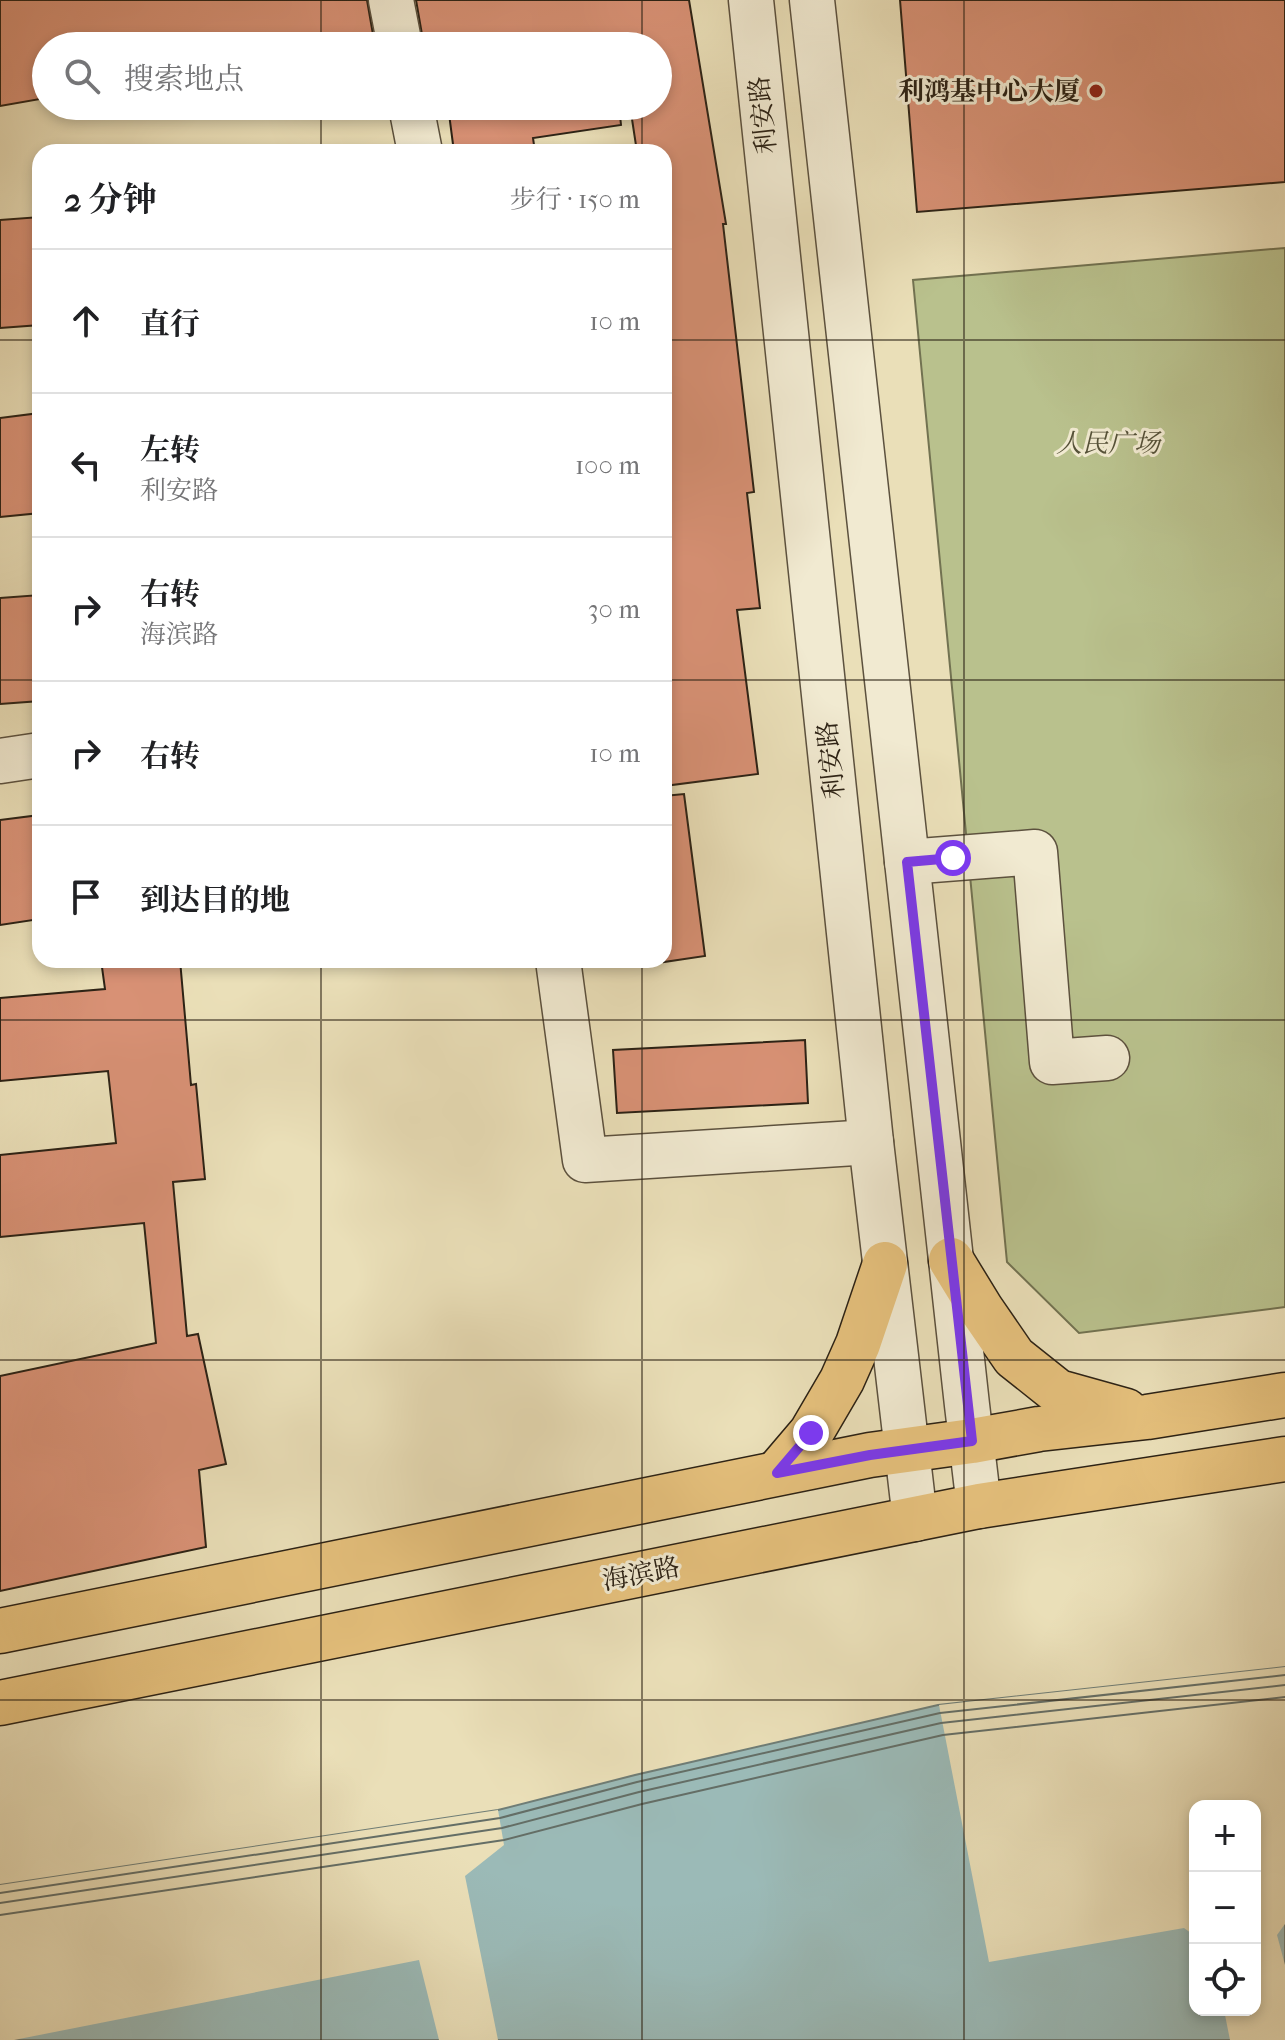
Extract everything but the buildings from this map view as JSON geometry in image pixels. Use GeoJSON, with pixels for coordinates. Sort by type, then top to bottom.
{"type":"FeatureCollection","features":[{"type":"Feature","properties":{"kind":"main road"},"geometry":{"type":"LineString","coordinates":[[951,1260],[1014,1357],[1058,1392],[1147,1417]]}},
{"type":"Feature","properties":{"kind":"main road"},"geometry":{"type":"LineString","coordinates":[[777,1473],[811,1433],[842,1380],[858,1344],[885,1264]]}},
{"type":"Feature","properties":{"kind":"main road"},"geometry":{"type":"LineString","coordinates":[[0,1631],[870,1455],[1285,1395]]}},
{"type":"Feature","properties":{"kind":"main road","name":"海滨路"},"geometry":{"type":"LineString","coordinates":[[0,1703],[979,1506],[1285,1459]]}},
{"type":"Feature","properties":{"kind":"street"},"geometry":{"type":"LineString","coordinates":[[391,0],[397,32]]}},
{"type":"Feature","properties":{"kind":"street","name":"利安路"},"geometry":{"type":"LineString","coordinates":[[751,0],[871,1142],[915,1519]]}},
{"type":"Feature","properties":{"kind":"street"},"geometry":{"type":"LineString","coordinates":[[812,0],[979,1506]]}},
{"type":"Feature","properties":{"kind":"street"},"geometry":{"type":"LineString","coordinates":[[414,120],[418,144]]}},
{"type":"Feature","properties":{"kind":"street"},"geometry":{"type":"LineString","coordinates":[[0,761],[32,756]]}},
{"type":"Feature","properties":{"kind":"street"},"geometry":{"type":"LineString","coordinates":[[907,862],[1035,852],[1052,1062],[1107,1058]]}},
{"type":"Feature","properties":{"kind":"street"},"geometry":{"type":"LineString","coordinates":[[559,968],[585,1160],[871,1142]]}},
{"type":"Feature","properties":{"kind":"green space","name":"人民广场"},"geometry":{"type":"Polygon","coordinates":[[[1285,248],[1285,1307],[1079,1333],[1007,1262],[913,280],[1285,248]]]}},
{"type":"Feature","properties":{"kind":"water"},"geometry":{"type":"Polygon","coordinates":[[[1285,1667],[1285,2040],[0,2040],[0,1885],[498,1810],[938,1705],[1285,1667]]]}},
{"type":"Feature","properties":{"kind":"pier"},"geometry":{"type":"Polygon","coordinates":[[[1285,1667],[1285,1924],[1277,1935],[1285,1965],[1285,2040],[1230,2040],[1225,2016],[1261,2016],[1261,1800],[1189,1800],[1189,1932],[1184,1928],[989,1962],[939,1705],[1285,1667]]]}},
{"type":"Feature","properties":{"kind":"pier"},"geometry":{"type":"Polygon","coordinates":[[[498,1810],[504,1845],[465,1876],[498,2040],[439,2040],[419,1960],[14,2040],[0,2040],[0,1885],[498,1810]]]}},
{"type":"Feature","properties":{"kind":"place","name":"利鸿基中心大厦"},"geometry":{"type":"Point","coordinates":[1096,91]}},
{"type":"Feature","properties":{"kind":"route"},"geometry":{"type":"LineString","coordinates":[[811,1433],[777,1473],[870,1455],[972,1441],[907,862],[953,858]]}}]}
